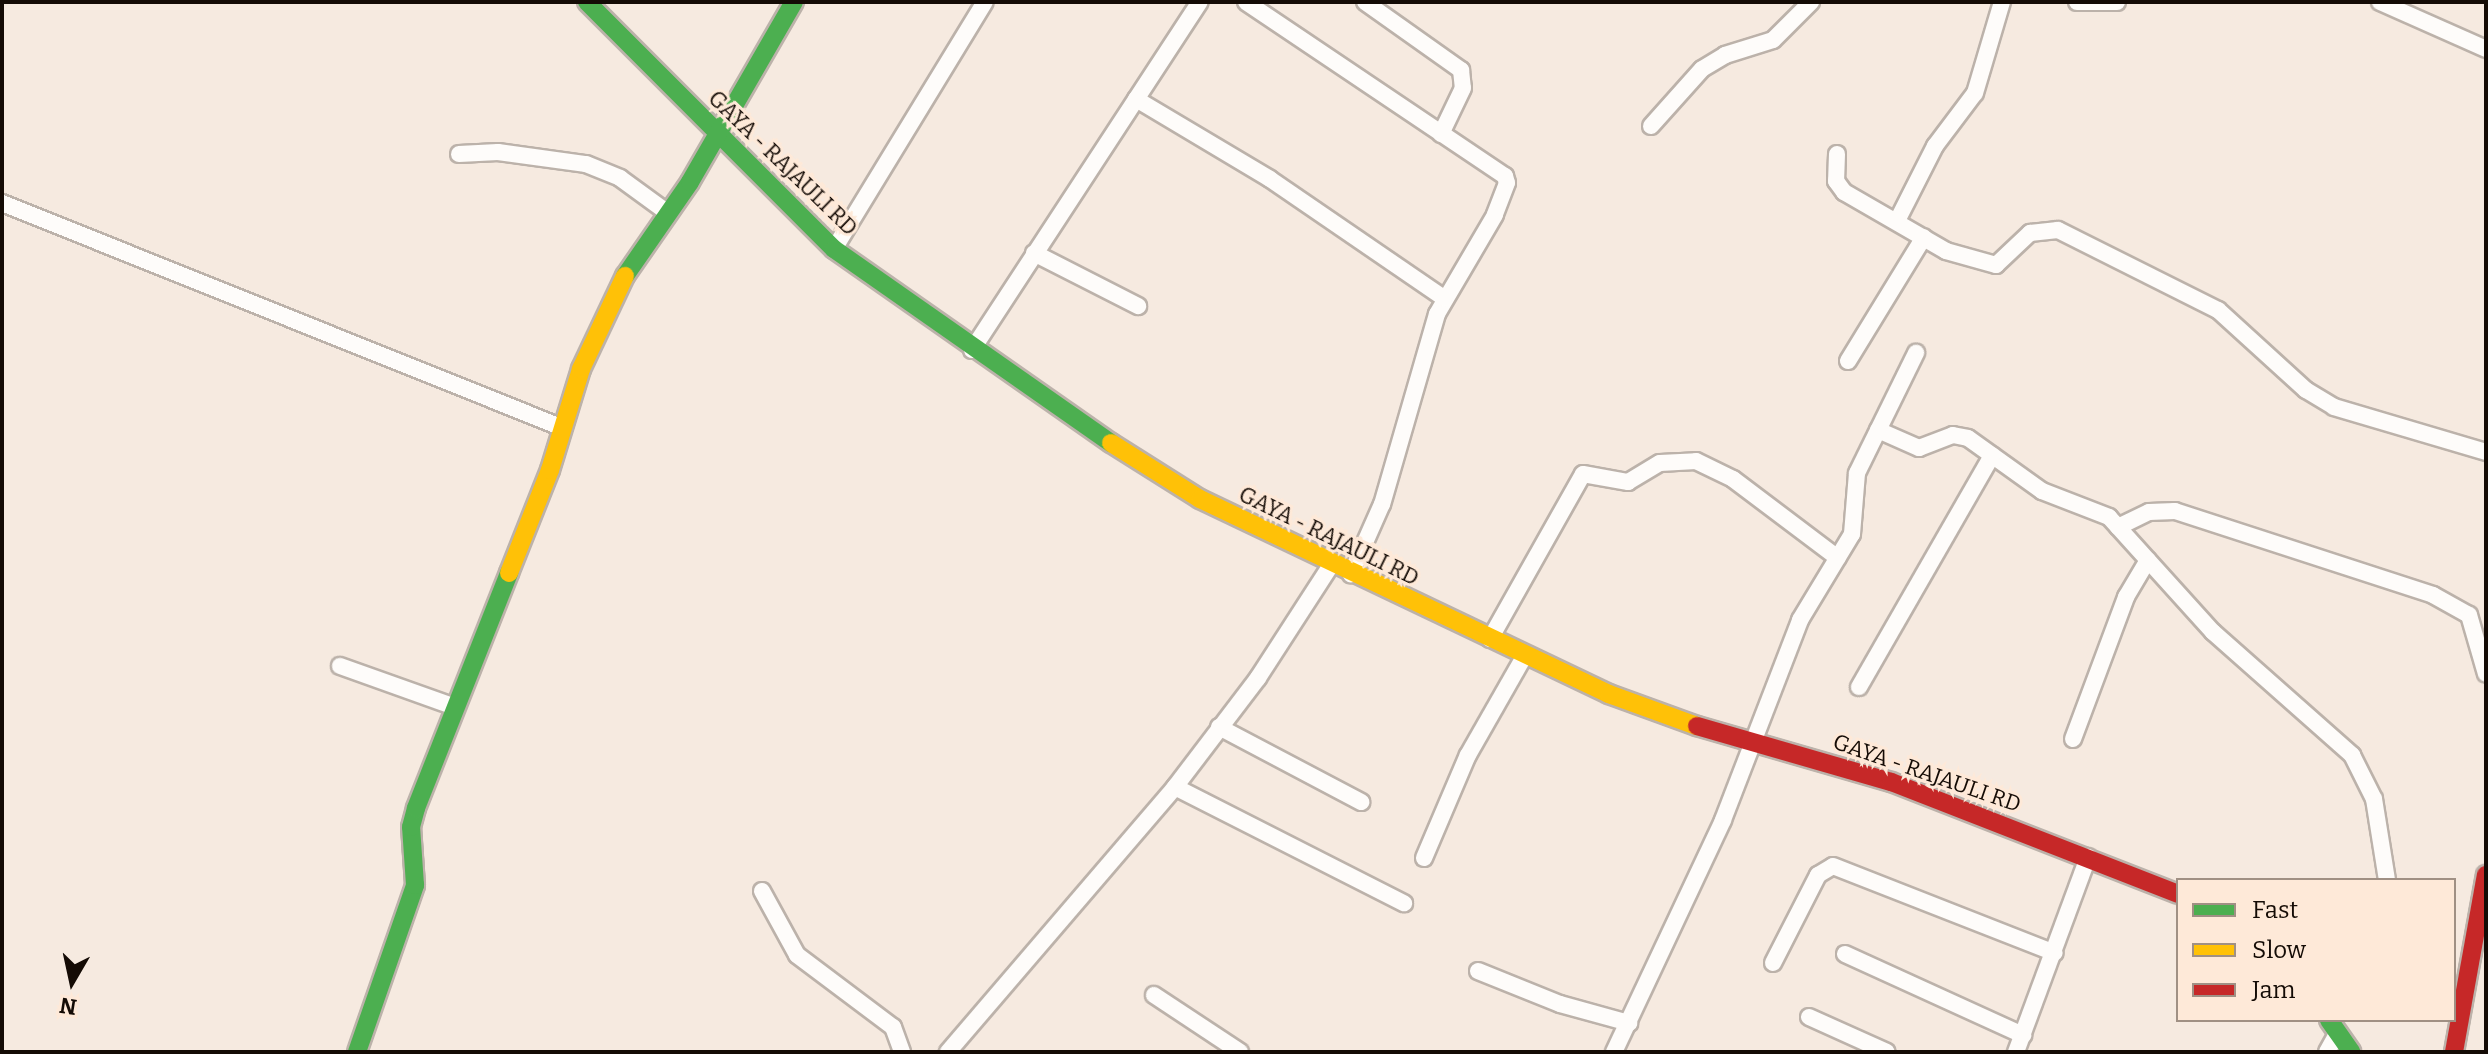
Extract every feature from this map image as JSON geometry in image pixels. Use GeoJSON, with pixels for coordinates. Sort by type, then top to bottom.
{"type":"FeatureCollection","features":[{"type":"Feature","properties":{"kind":"main road","name":"GAYA - RAJAULI RD"},"geometry":{"type":"LineString","coordinates":[[587,2],[834,249],[972,350],[1168,481],[1331,565],[1655,713],[1891,782],[2176,893]]}},
{"type":"Feature","properties":{"kind":"main road"},"geometry":{"type":"LineString","coordinates":[[357,1052],[415,885],[416,808],[602,322],[629,267],[668,213],[794,2]]}},
{"type":"Feature","properties":{"kind":"main road"},"geometry":{"type":"LineString","coordinates":[[2454,1052],[2461,974],[2486,875]]}},
{"type":"Feature","properties":{"kind":"main road"},"geometry":{"type":"LineString","coordinates":[[2334,1026],[2351,1052]]}},
{"type":"Feature","properties":{"kind":"street"},"geometry":{"type":"LineString","coordinates":[[834,249],[985,2]]}},
{"type":"Feature","properties":{"kind":"street"},"geometry":{"type":"LineString","coordinates":[[972,350],[1200,2]]}},
{"type":"Feature","properties":{"kind":"street"},"geometry":{"type":"LineString","coordinates":[[1246,2],[1505,176],[1507,183],[1495,215],[1444,298],[1382,504],[1351,574]]}},
{"type":"Feature","properties":{"kind":"street"},"geometry":{"type":"LineString","coordinates":[[1365,2],[1461,70],[1463,88],[1441,134]]}},
{"type":"Feature","properties":{"kind":"street"},"geometry":{"type":"LineString","coordinates":[[1651,126],[1702,69],[1725,55],[1773,40],[1811,2]]}},
{"type":"Feature","properties":{"kind":"street"},"geometry":{"type":"LineString","coordinates":[[1898,219],[1935,146],[1975,93],[2002,2]]}},
{"type":"Feature","properties":{"kind":"street"},"geometry":{"type":"LineString","coordinates":[[2077,2],[2117,2]]}},
{"type":"Feature","properties":{"kind":"street"},"geometry":{"type":"LineString","coordinates":[[2380,2],[2486,49]]}},
{"type":"Feature","properties":{"kind":"street"},"geometry":{"type":"LineString","coordinates":[[1136,99],[1270,179],[1444,298]]}},
{"type":"Feature","properties":{"kind":"street"},"geometry":{"type":"LineString","coordinates":[[459,154],[498,152],[586,164],[620,178],[668,213]]}},
{"type":"Feature","properties":{"kind":"street"},"geometry":{"type":"LineString","coordinates":[[1837,154],[1836,181],[1844,192],[1898,219],[1963,259],[1996,265],[2030,233],[2058,230],[2218,310],[2306,390],[2334,407],[2486,452]]}},
{"type":"Feature","properties":{"kind":"street"},"geometry":{"type":"LineString","coordinates":[[2,203],[563,428]]}},
{"type":"Feature","properties":{"kind":"street"},"geometry":{"type":"LineString","coordinates":[[1848,361],[1924,237]]}},
{"type":"Feature","properties":{"kind":"street"},"geometry":{"type":"LineString","coordinates":[[1034,253],[1138,306]]}},
{"type":"Feature","properties":{"kind":"street"},"geometry":{"type":"LineString","coordinates":[[1619,1050],[1723,820],[1800,620],[1838,558],[1856,521],[1857,473],[1916,353]]}},
{"type":"Feature","properties":{"kind":"street"},"geometry":{"type":"LineString","coordinates":[[1878,430],[1919,448],[1961,436],[2042,491],[2095,510],[2118,527],[2213,632],[2352,755],[2374,799],[2387,878]]}},
{"type":"Feature","properties":{"kind":"street"},"geometry":{"type":"LineString","coordinates":[[1859,687],[1992,456]]}},
{"type":"Feature","properties":{"kind":"street"},"geometry":{"type":"LineString","coordinates":[[1490,639],[1583,474],[1628,482],[1660,463],[1696,461],[1733,479],[1838,558]]}},
{"type":"Feature","properties":{"kind":"street"},"geometry":{"type":"LineString","coordinates":[[2118,527],[2149,512],[2175,511],[2433,595],[2469,615],[2486,674]]}},
{"type":"Feature","properties":{"kind":"street"},"geometry":{"type":"LineString","coordinates":[[2073,739],[2126,597],[2148,560]]}},
{"type":"Feature","properties":{"kind":"street"},"geometry":{"type":"LineString","coordinates":[[948,1052],[1175,787],[1331,565]]}},
{"type":"Feature","properties":{"kind":"street"},"geometry":{"type":"LineString","coordinates":[[1424,858],[1468,755],[1525,655]]}},
{"type":"Feature","properties":{"kind":"street"},"geometry":{"type":"LineString","coordinates":[[340,666],[455,707]]}},
{"type":"Feature","properties":{"kind":"street"},"geometry":{"type":"LineString","coordinates":[[1219,727],[1361,802]]}},
{"type":"Feature","properties":{"kind":"street"},"geometry":{"type":"LineString","coordinates":[[1175,787],[1404,903]]}},
{"type":"Feature","properties":{"kind":"street"},"geometry":{"type":"LineString","coordinates":[[2016,1052],[2088,857]]}},
{"type":"Feature","properties":{"kind":"street"},"geometry":{"type":"LineString","coordinates":[[1773,963],[1818,875],[1833,866],[2055,953]]}},
{"type":"Feature","properties":{"kind":"street"},"geometry":{"type":"LineString","coordinates":[[762,891],[797,955],[893,1027],[902,1052]]}},
{"type":"Feature","properties":{"kind":"street"},"geometry":{"type":"LineString","coordinates":[[1845,954],[2023,1035]]}},
{"type":"Feature","properties":{"kind":"street"},"geometry":{"type":"LineString","coordinates":[[1478,971],[1560,1004],[1629,1023]]}},
{"type":"Feature","properties":{"kind":"street"},"geometry":{"type":"LineString","coordinates":[[1154,995],[1240,1052]]}},
{"type":"Feature","properties":{"kind":"street"},"geometry":{"type":"LineString","coordinates":[[1809,1017],[1887,1052]]}},
{"type":"Feature","properties":{"kind":"street"},"geometry":{"type":"LineString","coordinates":[[2327,1052],[2334,1026]]}},
{"type":"Feature","properties":{"kind":"traffic: fast"},"geometry":{"type":"LineString","coordinates":[[587,2],[834,249],[1111,443]]}},
{"type":"Feature","properties":{"kind":"traffic: fast"},"geometry":{"type":"LineString","coordinates":[[625,276],[690,182],[794,2]]}},
{"type":"Feature","properties":{"kind":"traffic: fast"},"geometry":{"type":"LineString","coordinates":[[357,1052],[415,885],[411,827],[416,808],[509,573]]}},
{"type":"Feature","properties":{"kind":"traffic: fast"},"geometry":{"type":"LineString","coordinates":[[2330,1022],[2351,1052]]}},
{"type":"Feature","properties":{"kind":"traffic: slow"},"geometry":{"type":"LineString","coordinates":[[509,573],[550,470],[581,369],[625,276]]}},
{"type":"Feature","properties":{"kind":"traffic: slow"},"geometry":{"type":"LineString","coordinates":[[1111,443],[1200,499],[1609,694],[1697,726]]}},
{"type":"Feature","properties":{"kind":"traffic: jam"},"geometry":{"type":"LineString","coordinates":[[1697,726],[1891,782],[2176,893]]}},
{"type":"Feature","properties":{"kind":"traffic: jam"},"geometry":{"type":"LineString","coordinates":[[2454,1052],[2486,875]]}}]}
